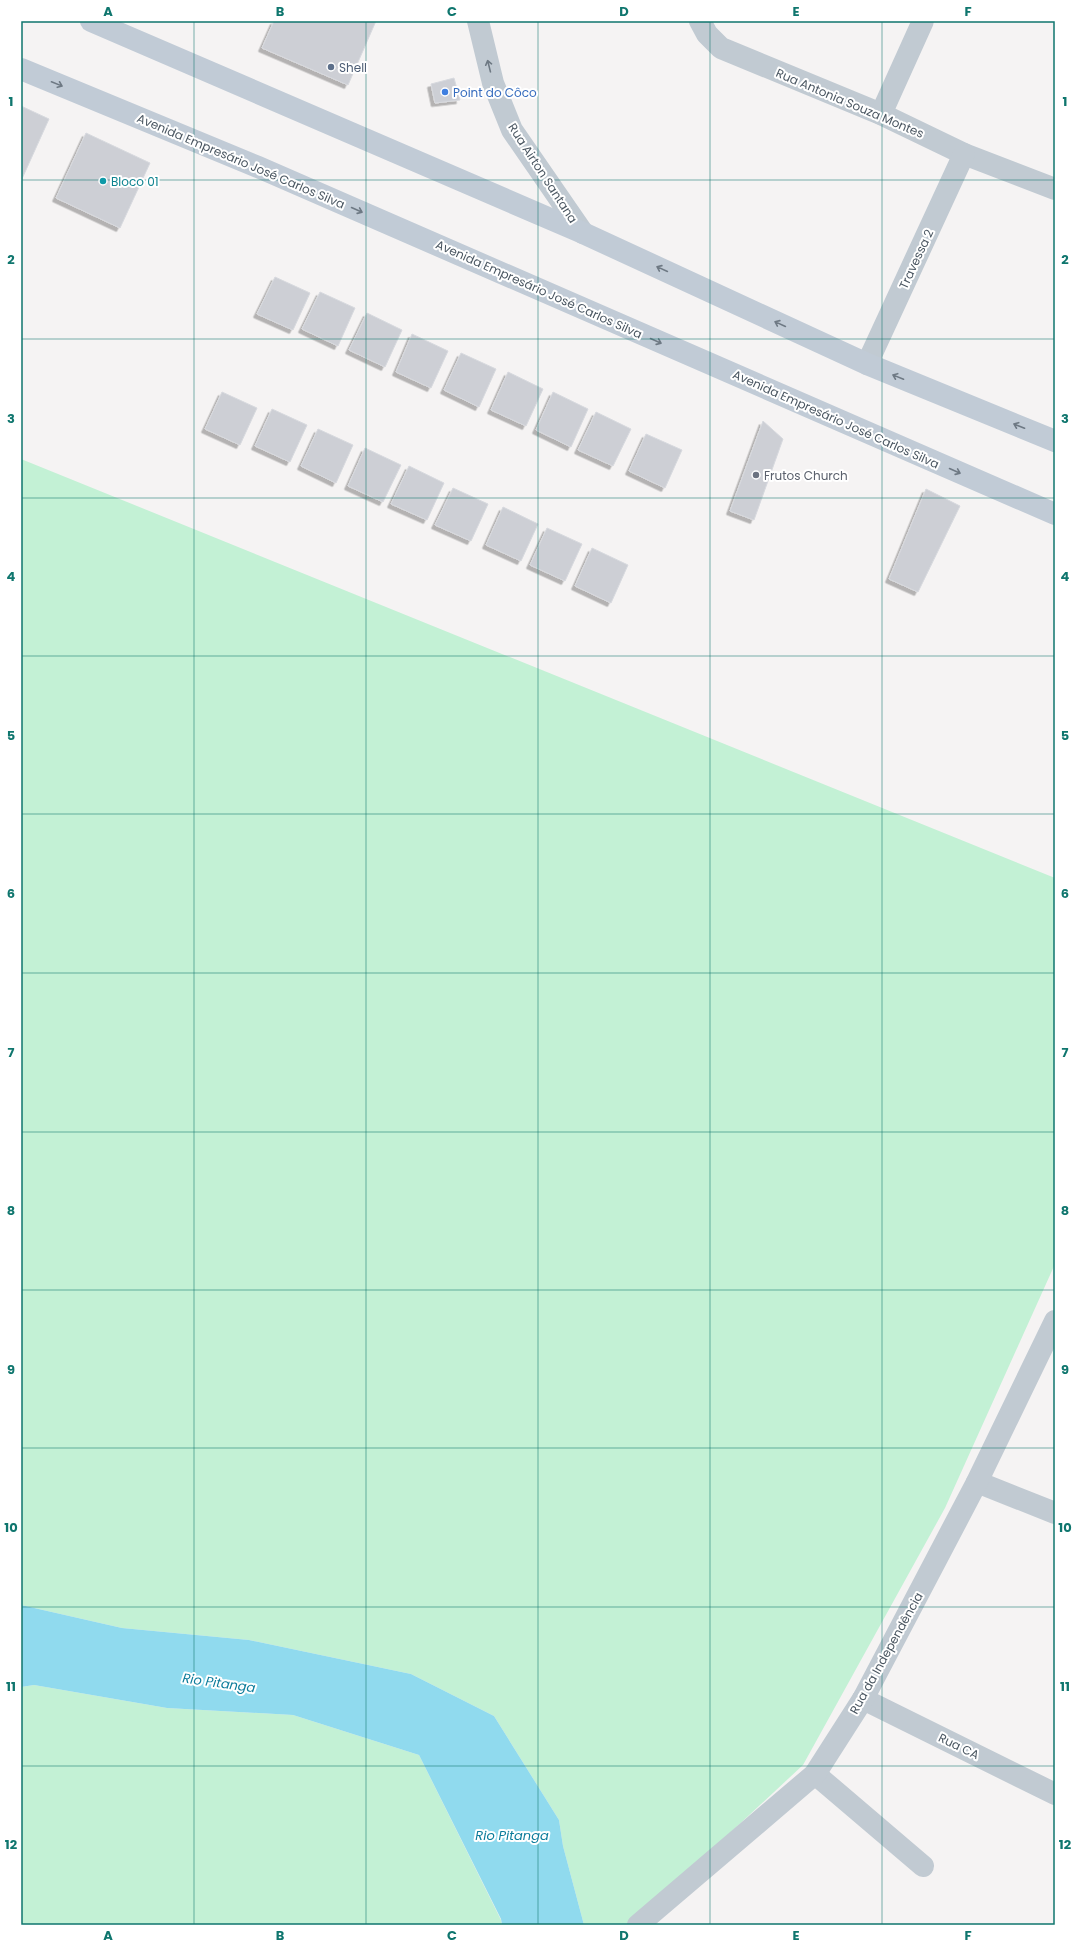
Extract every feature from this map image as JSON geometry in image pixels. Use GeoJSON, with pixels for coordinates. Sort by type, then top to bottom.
{"type":"FeatureCollection","features":[{"type":"Feature","properties":{"kind":"main road"},"geometry":{"type":"LineString","coordinates":[[91,21],[582,233],[867,364],[1055,440]]}},
{"type":"Feature","properties":{"kind":"main road","name":"Avenida Empresário José Carlos Silva"},"geometry":{"type":"LineString","coordinates":[[21,69],[258,167],[1055,514]]}},
{"type":"Feature","properties":{"kind":"street","name":"Rua Airton Santana"},"geometry":{"type":"LineString","coordinates":[[478,21],[494,83],[512,130],[582,233]]}},
{"type":"Feature","properties":{"kind":"street","name":"Rua Antonia Souza Montes"},"geometry":{"type":"LineString","coordinates":[[700,21],[707,34],[721,48],[881,114],[964,154],[1055,189]]}},
{"type":"Feature","properties":{"kind":"street"},"geometry":{"type":"LineString","coordinates":[[881,114],[923,21]]}},
{"type":"Feature","properties":{"kind":"street","name":"Travessa 2"},"geometry":{"type":"LineString","coordinates":[[867,364],[964,154]]}},
{"type":"Feature","properties":{"kind":"street","name":"Rua da Independência"},"geometry":{"type":"LineString","coordinates":[[638,1925],[815,1774],[863,1699],[977,1482],[1055,1321]]}},
{"type":"Feature","properties":{"kind":"street"},"geometry":{"type":"LineString","coordinates":[[977,1482],[1055,1513]]}},
{"type":"Feature","properties":{"kind":"street","name":"Rua CA"},"geometry":{"type":"LineString","coordinates":[[863,1699],[1055,1794]]}},
{"type":"Feature","properties":{"kind":"street"},"geometry":{"type":"LineString","coordinates":[[815,1774],[923,1866]]}},
{"type":"Feature","properties":{"kind":"green space"},"geometry":{"type":"Polygon","coordinates":[[[21,459],[1055,878],[1055,1264],[945,1508],[803,1765],[631,1925],[584,1925],[563,1846],[559,1820],[494,1716],[411,1674],[249,1640],[122,1628],[21,1605],[21,459]]]}},
{"type":"Feature","properties":{"kind":"green space"},"geometry":{"type":"Polygon","coordinates":[[[34,1685],[167,1708],[293,1715],[419,1755],[501,1920],[502,1925],[21,1925],[21,1687],[34,1685]]]}},
{"type":"Feature","properties":{"kind":"water","name":"Rio Pitanga"},"geometry":{"type":"Polygon","coordinates":[[[21,1605],[122,1628],[249,1640],[411,1674],[494,1716],[559,1820],[563,1846],[584,1925],[502,1925],[501,1919],[419,1755],[293,1715],[167,1708],[34,1685],[21,1687],[21,1605]]]}},
{"type":"Feature","properties":{"kind":"building","name":"Shell"},"geometry":{"type":"Polygon","coordinates":[[[274,21],[376,21],[348,85],[262,48],[274,21]]]}},
{"type":"Feature","properties":{"kind":"building","name":"Point do Côco"},"geometry":{"type":"Polygon","coordinates":[[[454,78],[460,100],[435,103],[431,84],[454,78]]]}},
{"type":"Feature","properties":{"kind":"building"},"geometry":{"type":"Polygon","coordinates":[[[21,106],[49,119],[21,181],[21,106]]]}},
{"type":"Feature","properties":{"kind":"building","name":"Bloco 01"},"geometry":{"type":"Polygon","coordinates":[[[86,133],[150,163],[120,228],[56,198],[86,133]]]}},
{"type":"Feature","properties":{"kind":"building"},"geometry":{"type":"Polygon","coordinates":[[[275,277],[310,293],[293,330],[257,314],[275,277]]]}},
{"type":"Feature","properties":{"kind":"building"},"geometry":{"type":"Polygon","coordinates":[[[320,292],[355,308],[338,346],[302,329],[320,292]]]}},
{"type":"Feature","properties":{"kind":"building"},"geometry":{"type":"Polygon","coordinates":[[[367,313],[402,330],[385,367],[349,350],[367,313]]]}},
{"type":"Feature","properties":{"kind":"building"},"geometry":{"type":"Polygon","coordinates":[[[412,334],[448,351],[431,388],[396,372],[412,334]]]}},
{"type":"Feature","properties":{"kind":"building"},"geometry":{"type":"Polygon","coordinates":[[[461,353],[496,369],[479,407],[444,390],[461,353]]]}},
{"type":"Feature","properties":{"kind":"building"},"geometry":{"type":"Polygon","coordinates":[[[508,372],[543,389],[526,426],[491,410],[508,372]]]}},
{"type":"Feature","properties":{"kind":"building"},"geometry":{"type":"Polygon","coordinates":[[[222,392],[257,408],[240,445],[205,429],[222,392]]]}},
{"type":"Feature","properties":{"kind":"building"},"geometry":{"type":"Polygon","coordinates":[[[553,392],[588,409],[571,447],[536,430],[553,392]]]}},
{"type":"Feature","properties":{"kind":"building"},"geometry":{"type":"Polygon","coordinates":[[[272,409],[307,425],[290,462],[255,446],[272,409]]]}},
{"type":"Feature","properties":{"kind":"building"},"geometry":{"type":"Polygon","coordinates":[[[596,412],[631,429],[613,466],[578,450],[596,412]]]}},
{"type":"Feature","properties":{"kind":"building","name":"Frutos Church"},"geometry":{"type":"Polygon","coordinates":[[[763,421],[783,439],[754,520],[730,511],[763,421]]]}},
{"type":"Feature","properties":{"kind":"building"},"geometry":{"type":"Polygon","coordinates":[[[318,429],[353,445],[336,483],[301,466],[318,429]]]}},
{"type":"Feature","properties":{"kind":"building"},"geometry":{"type":"Polygon","coordinates":[[[646,434],[682,450],[665,488],[629,471],[646,434]]]}},
{"type":"Feature","properties":{"kind":"building"},"geometry":{"type":"Polygon","coordinates":[[[365,448],[401,465],[383,502],[348,486],[365,448]]]}},
{"type":"Feature","properties":{"kind":"building"},"geometry":{"type":"Polygon","coordinates":[[[409,466],[444,483],[427,520],[391,504],[409,466]]]}},
{"type":"Feature","properties":{"kind":"building"},"geometry":{"type":"Polygon","coordinates":[[[453,488],[488,504],[471,541],[435,525],[453,488]]]}},
{"type":"Feature","properties":{"kind":"building"},"geometry":{"type":"Polygon","coordinates":[[[926,489],[960,506],[918,592],[889,579],[926,489]]]}},
{"type":"Feature","properties":{"kind":"building"},"geometry":{"type":"Polygon","coordinates":[[[503,507],[538,524],[521,561],[486,545],[503,507]]]}},
{"type":"Feature","properties":{"kind":"building"},"geometry":{"type":"Polygon","coordinates":[[[547,528],[582,544],[565,581],[530,565],[547,528]]]}},
{"type":"Feature","properties":{"kind":"building"},"geometry":{"type":"Polygon","coordinates":[[[592,548],[628,565],[611,603],[575,586],[592,548]]]}},
{"type":"Feature","properties":{"kind":"place","name":"Shell"},"geometry":{"type":"Point","coordinates":[331,67]}},
{"type":"Feature","properties":{"kind":"place","name":"Point do Côco"},"geometry":{"type":"Point","coordinates":[445,92]}},
{"type":"Feature","properties":{"kind":"place","name":"Bloco 01"},"geometry":{"type":"Point","coordinates":[103,181]}},
{"type":"Feature","properties":{"kind":"place","name":"Frutos Church"},"geometry":{"type":"Point","coordinates":[756,475]}}]}
